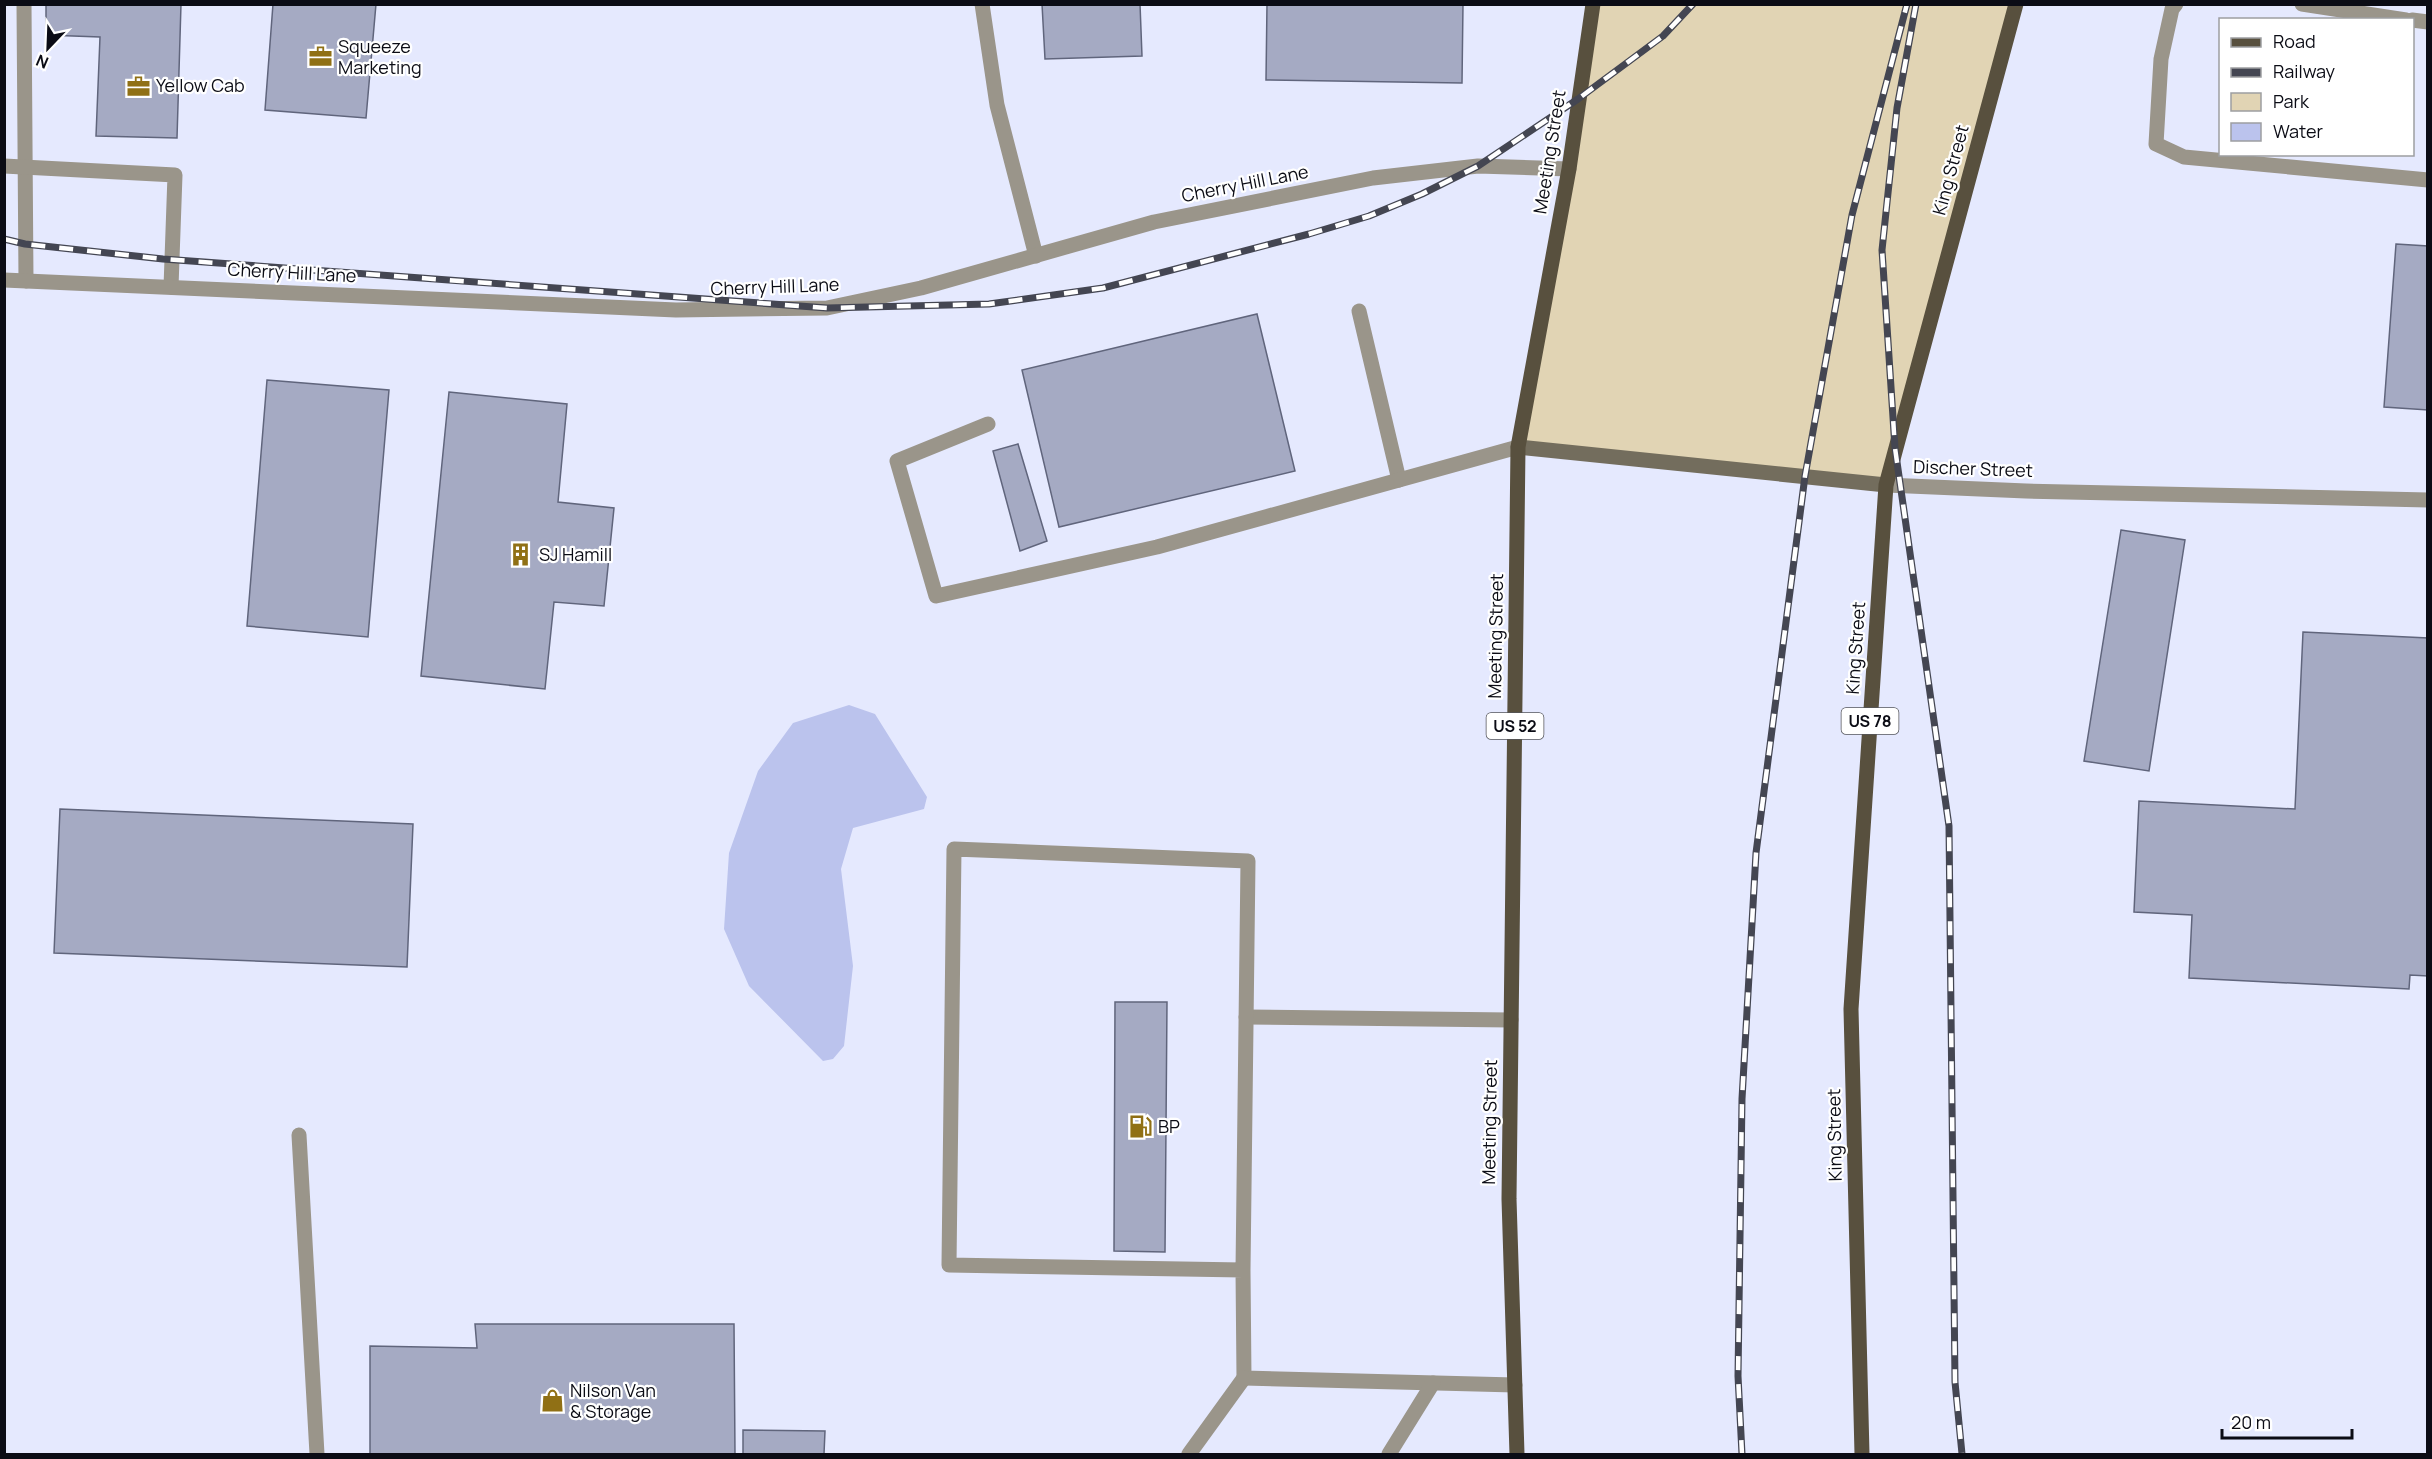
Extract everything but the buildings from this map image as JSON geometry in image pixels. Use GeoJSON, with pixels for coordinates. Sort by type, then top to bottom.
{"type":"FeatureCollection","features":[{"type":"Feature","properties":{"kind":"main road","name":"Meeting Street"},"geometry":{"type":"LineString","coordinates":[[1518,1455],[1509,1199],[1518,447],[1569,169],[1593,4]]}},
{"type":"Feature","properties":{"kind":"main road","name":"King Street"},"geometry":{"type":"LineString","coordinates":[[1862,1455],[1851,1009],[1886,485],[2016,4]]}},
{"type":"Feature","properties":{"kind":"street"},"geometry":{"type":"LineString","coordinates":[[24,4],[26,281]]}},
{"type":"Feature","properties":{"kind":"street"},"geometry":{"type":"LineString","coordinates":[[982,4],[997,105],[1036,256]]}},
{"type":"Feature","properties":{"kind":"street"},"geometry":{"type":"LineString","coordinates":[[2176,4],[2172,9],[2161,58],[2157,144],[2184,157],[2427,180]]}},
{"type":"Feature","properties":{"kind":"street"},"geometry":{"type":"LineString","coordinates":[[2302,4],[2393,18]]}},
{"type":"Feature","properties":{"kind":"street"},"geometry":{"type":"LineString","coordinates":[[4,166],[25,169],[175,175],[171,287]]}},
{"type":"Feature","properties":{"kind":"street","name":"Cherry Hill Lane"},"geometry":{"type":"LineString","coordinates":[[4,280],[676,310],[827,308],[921,288],[1155,222],[1373,178],[1478,166],[1569,169]]}},
{"type":"Feature","properties":{"kind":"street"},"geometry":{"type":"LineString","coordinates":[[1359,311],[1399,480]]}},
{"type":"Feature","properties":{"kind":"street"},"geometry":{"type":"LineString","coordinates":[[988,424],[897,461],[936,596],[1157,547],[1518,447]]}},
{"type":"Feature","properties":{"kind":"street","name":"Discher Street"},"geometry":{"type":"LineString","coordinates":[[1518,447],[1886,485],[2026,491],[2427,500]]}},
{"type":"Feature","properties":{"kind":"street"},"geometry":{"type":"LineString","coordinates":[[1189,1455],[1244,1378],[1243,1270],[1248,861],[954,849],[949,1265],[1243,1270]]}},
{"type":"Feature","properties":{"kind":"street"},"geometry":{"type":"LineString","coordinates":[[1246,1017],[1511,1020]]}},
{"type":"Feature","properties":{"kind":"street"},"geometry":{"type":"LineString","coordinates":[[299,1135],[317,1455]]}},
{"type":"Feature","properties":{"kind":"street"},"geometry":{"type":"LineString","coordinates":[[1244,1378],[1515,1385]]}},
{"type":"Feature","properties":{"kind":"street"},"geometry":{"type":"LineString","coordinates":[[1389,1455],[1433,1383]]}},
{"type":"Feature","properties":{"kind":"green space"},"geometry":{"type":"Polygon","coordinates":[[[1593,5],[2016,5],[1886,485],[1518,447],[1593,5]]]}},
{"type":"Feature","properties":{"kind":"water"},"geometry":{"type":"Polygon","coordinates":[[[849,705],[875,714],[927,797],[924,809],[853,828],[841,869],[853,966],[844,1046],[833,1059],[823,1061],[749,986],[724,929],[729,853],[758,771],[793,723],[849,705]]]}},
{"type":"Feature","properties":{"kind":"railway"},"geometry":{"type":"LineString","coordinates":[[4,239],[25,244],[163,259],[827,308],[989,304],[1103,288],[1309,234],[1369,216],[1422,194],[1478,166],[1578,99],[1663,36],[1693,4]]}},
{"type":"Feature","properties":{"kind":"railway"},"geometry":{"type":"LineString","coordinates":[[1742,1454],[1738,1376],[1742,1099],[1756,853],[1805,476],[1852,215],[1907,4]]}},
{"type":"Feature","properties":{"kind":"railway"},"geometry":{"type":"LineString","coordinates":[[1916,4],[1897,108],[1882,250],[1895,448],[1949,826],[1955,1382],[1962,1454]]}},
{"type":"Feature","properties":{"kind":"place","name":"Squeeze Marketing"},"geometry":{"type":"Point","coordinates":[320,57]}},
{"type":"Feature","properties":{"kind":"place","name":"Yellow Cab"},"geometry":{"type":"Point","coordinates":[138,86]}},
{"type":"Feature","properties":{"kind":"place","name":"SJ Hamill"},"geometry":{"type":"Point","coordinates":[521,555]}},
{"type":"Feature","properties":{"kind":"place","name":"BP"},"geometry":{"type":"Point","coordinates":[1140,1127]}},
{"type":"Feature","properties":{"kind":"place","name":"Nilson Van & Storage"},"geometry":{"type":"Point","coordinates":[552,1401]}}]}
